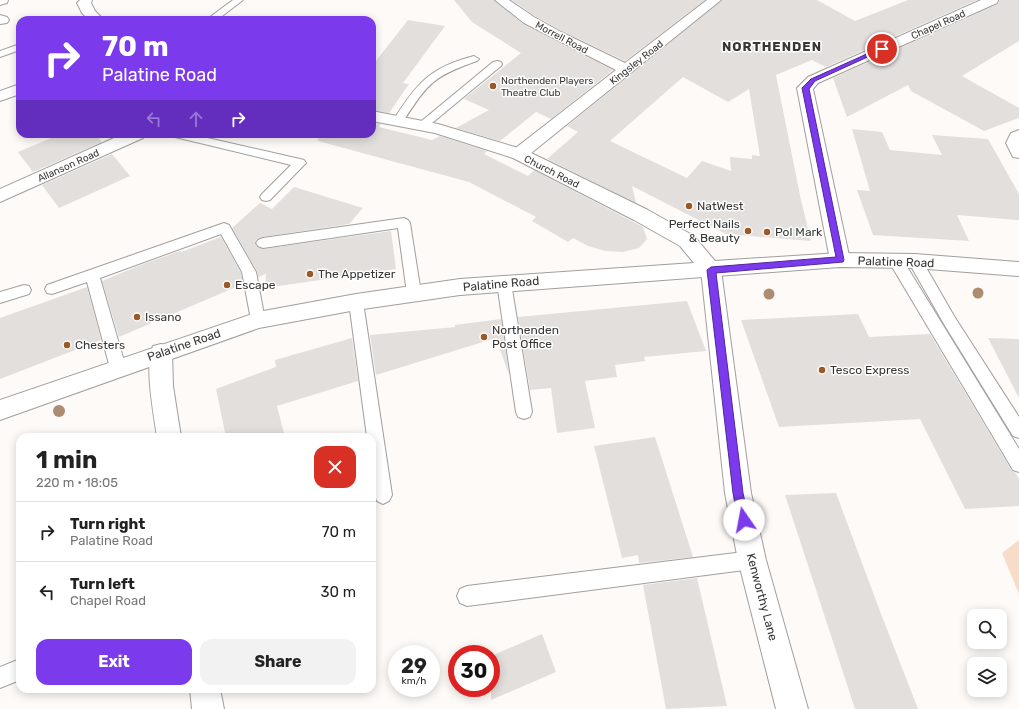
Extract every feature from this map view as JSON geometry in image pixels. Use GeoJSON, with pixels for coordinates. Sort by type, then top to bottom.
{"type":"FeatureCollection","features":[{"type":"Feature","properties":{"kind":"street"},"geometry":{"type":"LineString","coordinates":[[86,0],[84,3],[92,16]]}},
{"type":"Feature","properties":{"kind":"street","name":"Morrell Road"},"geometry":{"type":"LineString","coordinates":[[501,0],[542,27],[625,69]]}},
{"type":"Feature","properties":{"kind":"street","name":"Kingsley Road"},"geometry":{"type":"LineString","coordinates":[[519,154],[625,69],[715,0]]}},
{"type":"Feature","properties":{"kind":"street","name":"Chapel Road"},"geometry":{"type":"LineString","coordinates":[[840,260],[805,88],[813,80],[992,0]]}},
{"type":"Feature","properties":{"kind":"street"},"geometry":{"type":"LineString","coordinates":[[0,96],[16,90]]}},
{"type":"Feature","properties":{"kind":"street","name":"Church Road"},"geometry":{"type":"LineString","coordinates":[[376,117],[438,129],[519,154],[641,215],[688,242],[711,270]]}},
{"type":"Feature","properties":{"kind":"street"},"geometry":{"type":"LineString","coordinates":[[1019,135],[1014,143],[1019,153]]}},
{"type":"Feature","properties":{"kind":"street","name":"Allanson Road"},"geometry":{"type":"LineString","coordinates":[[0,196],[128,138]]}},
{"type":"Feature","properties":{"kind":"street","name":"Palatine Road"},"geometry":{"type":"LineString","coordinates":[[0,410],[258,320],[414,293],[504,283],[840,260],[916,261],[1019,269]]}},
{"type":"Feature","properties":{"kind":"street","name":"Kenworthy Lane"},"geometry":{"type":"LineString","coordinates":[[711,270],[738,493],[752,560],[792,709]]}},
{"type":"Feature","properties":{"kind":"street"},"geometry":{"type":"LineString","coordinates":[[161,353],[162,386],[168,433]]}},
{"type":"Feature","properties":{"kind":"street"},"geometry":{"type":"LineString","coordinates":[[206,693],[208,709]]}},
{"type":"Feature","properties":{"kind":"lane"},"geometry":{"type":"LineString","coordinates":[[217,16],[239,0]]}},
{"type":"Feature","properties":{"kind":"lane"},"geometry":{"type":"LineString","coordinates":[[0,54],[16,48]]}},
{"type":"Feature","properties":{"kind":"lane"},"geometry":{"type":"LineString","coordinates":[[398,121],[425,81],[438,72],[474,59]]}},
{"type":"Feature","properties":{"kind":"lane"},"geometry":{"type":"LineString","coordinates":[[422,126],[497,64]]}},
{"type":"Feature","properties":{"kind":"lane"},"geometry":{"type":"LineString","coordinates":[[192,138],[300,164],[266,197]]}},
{"type":"Feature","properties":{"kind":"lane"},"geometry":{"type":"LineString","coordinates":[[263,243],[404,223],[414,293]]}},
{"type":"Feature","properties":{"kind":"lane"},"geometry":{"type":"LineString","coordinates":[[52,289],[224,228],[249,272],[258,320]]}},
{"type":"Feature","properties":{"kind":"lane"},"geometry":{"type":"LineString","coordinates":[[896,261],[1019,464]]}},
{"type":"Feature","properties":{"kind":"lane"},"geometry":{"type":"LineString","coordinates":[[916,261],[949,320],[1019,432]]}},
{"type":"Feature","properties":{"kind":"lane"},"geometry":{"type":"LineString","coordinates":[[92,275],[118,368]]}},
{"type":"Feature","properties":{"kind":"lane"},"geometry":{"type":"LineString","coordinates":[[504,283],[524,412]]}},
{"type":"Feature","properties":{"kind":"lane"},"geometry":{"type":"LineString","coordinates":[[0,298],[24,290]]}},
{"type":"Feature","properties":{"kind":"lane"},"geometry":{"type":"LineString","coordinates":[[356,302],[374,433]]}},
{"type":"Feature","properties":{"kind":"lane"},"geometry":{"type":"LineString","coordinates":[[376,445],[383,495]]}},
{"type":"Feature","properties":{"kind":"lane"},"geometry":{"type":"LineString","coordinates":[[467,596],[752,560]]}},
{"type":"Feature","properties":{"kind":"lane"},"geometry":{"type":"LineString","coordinates":[[0,678],[16,671]]}},
{"type":"Feature","properties":{"kind":"shaded area"},"geometry":{"type":"Polygon","coordinates":[[[1019,540],[1019,594],[1002,553],[1019,540]]]}},
{"type":"Feature","properties":{"kind":"building"},"geometry":{"type":"Polygon","coordinates":[[[454,0],[494,0],[523,24],[613,70],[551,119],[536,112],[500,141],[456,128],[489,110],[464,99],[521,53],[472,22],[454,0]]]}},
{"type":"Feature","properties":{"kind":"building"},"geometry":{"type":"Polygon","coordinates":[[[512,0],[705,0],[625,61],[562,31],[535,16],[512,0]]]}},
{"type":"Feature","properties":{"kind":"building"},"geometry":{"type":"Polygon","coordinates":[[[722,0],[817,0],[855,21],[908,0],[977,0],[826,67],[812,60],[776,75],[801,200],[811,241],[726,234],[632,186],[636,203],[547,159],[578,132],[567,126],[722,0]],[[683,77],[610,141],[687,178],[702,161],[731,171],[730,157],[752,159],[752,155],[760,156],[749,89],[728,102],[683,77]]]}},
{"type":"Feature","properties":{"kind":"building"},"geometry":{"type":"Polygon","coordinates":[[[999,0],[1019,0],[1019,41],[962,76],[1019,108],[1019,118],[984,131],[911,91],[908,85],[847,117],[833,78],[998,4],[999,0]]]}},
{"type":"Feature","properties":{"kind":"building"},"geometry":{"type":"Polygon","coordinates":[[[408,20],[445,26],[403,83],[409,84],[389,113],[376,111],[376,61],[408,20]]]}},
{"type":"Feature","properties":{"kind":"building"},"geometry":{"type":"Polygon","coordinates":[[[376,124],[380,124],[379,127],[432,140],[440,136],[487,151],[484,154],[528,176],[534,170],[643,227],[647,239],[639,248],[623,252],[605,251],[588,246],[573,238],[568,242],[532,221],[536,217],[469,182],[318,141],[318,138],[376,138],[376,124]]]}},
{"type":"Feature","properties":{"kind":"building"},"geometry":{"type":"Polygon","coordinates":[[[852,129],[882,132],[890,150],[942,155],[932,135],[988,139],[1019,194],[1019,220],[957,215],[969,241],[873,235],[857,190],[870,191],[852,129]]]}},
{"type":"Feature","properties":{"kind":"building"},"geometry":{"type":"Polygon","coordinates":[[[51,138],[99,138],[102,142],[33,172],[18,152],[51,138]]]}},
{"type":"Feature","properties":{"kind":"building"},"geometry":{"type":"Polygon","coordinates":[[[112,154],[130,176],[59,208],[42,185],[112,154]]]}},
{"type":"Feature","properties":{"kind":"building"},"geometry":{"type":"Polygon","coordinates":[[[294,187],[363,208],[349,224],[263,237],[257,239],[255,242],[257,247],[263,249],[391,231],[396,269],[265,288],[266,274],[258,277],[257,271],[232,228],[260,203],[272,209],[294,187]]]}},
{"type":"Feature","properties":{"kind":"building"},"geometry":{"type":"Polygon","coordinates":[[[221,237],[241,273],[243,284],[119,337],[102,281],[138,266],[221,237]]]}},
{"type":"Feature","properties":{"kind":"building"},"geometry":{"type":"Polygon","coordinates":[[[87,287],[101,340],[0,379],[0,318],[87,287]]]}},
{"type":"Feature","properties":{"kind":"building"},"geometry":{"type":"Polygon","coordinates":[[[687,301],[706,351],[644,357],[645,361],[615,365],[617,377],[585,381],[595,428],[557,433],[551,388],[530,390],[518,317],[687,301]]]}},
{"type":"Feature","properties":{"kind":"building"},"geometry":{"type":"Polygon","coordinates":[[[858,314],[869,337],[930,334],[1012,471],[1015,472],[1019,479],[1019,506],[965,509],[920,419],[779,427],[741,320],[858,314]]]}},
{"type":"Feature","properties":{"kind":"building"},"geometry":{"type":"Polygon","coordinates":[[[501,319],[509,375],[496,338],[376,375],[370,335],[455,327],[455,325],[501,319]]]}},
{"type":"Feature","properties":{"kind":"building"},"geometry":{"type":"Polygon","coordinates":[[[352,338],[358,381],[277,406],[284,433],[225,433],[216,389],[276,367],[275,360],[352,338]]]}},
{"type":"Feature","properties":{"kind":"building"},"geometry":{"type":"Polygon","coordinates":[[[988,338],[1019,339],[1019,398],[988,338]]]}},
{"type":"Feature","properties":{"kind":"building"},"geometry":{"type":"Polygon","coordinates":[[[655,437],[693,557],[639,563],[638,555],[622,558],[594,446],[655,437]]]}},
{"type":"Feature","properties":{"kind":"building"},"geometry":{"type":"Polygon","coordinates":[[[836,493],[918,709],[855,709],[785,495],[836,493]]]}},
{"type":"Feature","properties":{"kind":"building"},"geometry":{"type":"Polygon","coordinates":[[[697,578],[727,706],[666,709],[643,585],[697,578]]]}},
{"type":"Feature","properties":{"kind":"building"},"geometry":{"type":"Polygon","coordinates":[[[542,634],[556,672],[500,696],[500,652],[542,634]]]}},
{"type":"Feature","properties":{"kind":"building"},"geometry":{"type":"Polygon","coordinates":[[[491,697],[498,697],[491,700],[491,697]]]}},
{"type":"Feature","properties":{"kind":"place","name":"Northenden Players Theatre Club"},"geometry":{"type":"Point","coordinates":[493,86]}},
{"type":"Feature","properties":{"kind":"place","name":"NatWest"},"geometry":{"type":"Point","coordinates":[689,206]}},
{"type":"Feature","properties":{"kind":"place","name":"Perfect Nails & Beauty"},"geometry":{"type":"Point","coordinates":[748,231]}},
{"type":"Feature","properties":{"kind":"place","name":"Pol Mark"},"geometry":{"type":"Point","coordinates":[767,232]}},
{"type":"Feature","properties":{"kind":"place","name":"The Appetizer"},"geometry":{"type":"Point","coordinates":[310,274]}},
{"type":"Feature","properties":{"kind":"place","name":"Escape"},"geometry":{"type":"Point","coordinates":[227,285]}},
{"type":"Feature","properties":{"kind":"place","name":"Issano"},"geometry":{"type":"Point","coordinates":[137,317]}},
{"type":"Feature","properties":{"kind":"place","name":"Northenden Post Office"},"geometry":{"type":"Point","coordinates":[484,337]}},
{"type":"Feature","properties":{"kind":"place","name":"Chesters"},"geometry":{"type":"Point","coordinates":[67,345]}},
{"type":"Feature","properties":{"kind":"place","name":"Tesco Express"},"geometry":{"type":"Point","coordinates":[822,370]}},
{"type":"Feature","properties":{"kind":"district","name":"NORTHENDEN"},"geometry":{"type":"Point","coordinates":[772,46]}},
{"type":"Feature","properties":{"kind":"route"},"geometry":{"type":"LineString","coordinates":[[744,520],[738,493],[734,448],[711,270],[840,260],[805,88],[813,80],[882,49]]}}]}
